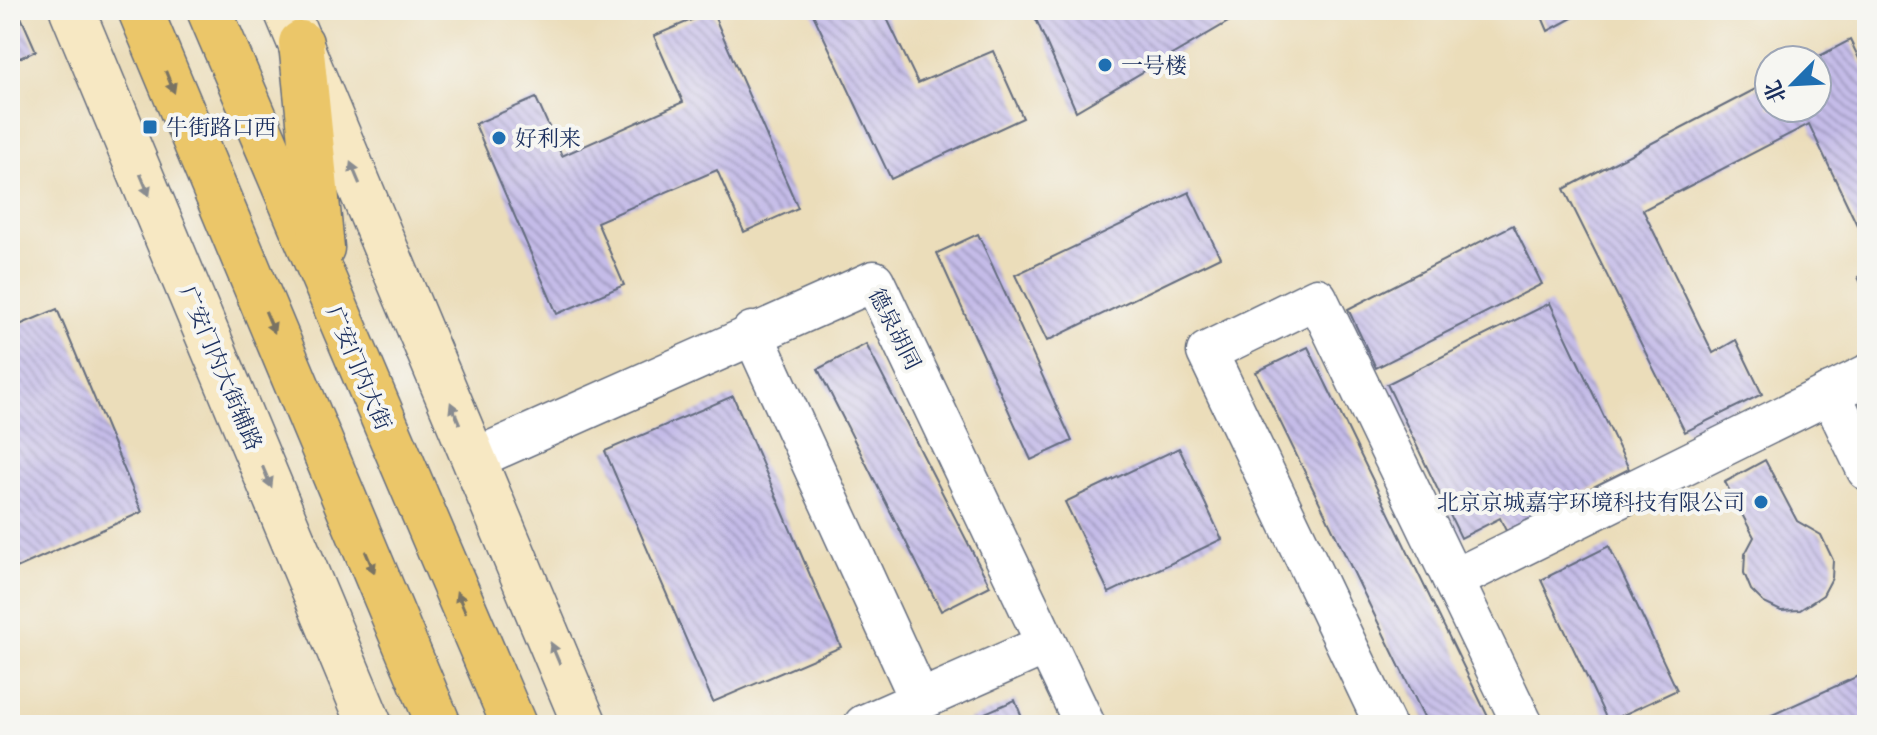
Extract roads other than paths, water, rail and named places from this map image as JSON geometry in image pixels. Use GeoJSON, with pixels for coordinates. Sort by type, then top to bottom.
{"type":"FeatureCollection","features":[{"type":"Feature","properties":{"kind":"main road"},"geometry":{"type":"LineString","coordinates":[[140,10],[439,725]]}},
{"type":"Feature","properties":{"kind":"main road","name":"广安门内大街"},"geometry":{"type":"LineString","coordinates":[[209,10],[327,294],[514,725]]}},
{"type":"Feature","properties":{"kind":"main road"},"geometry":{"type":"LineString","coordinates":[[294,27],[327,294]]}},
{"type":"Feature","properties":{"kind":"main road"},"geometry":{"type":"LineString","coordinates":[[401,636],[419,725]]}},
{"type":"Feature","properties":{"kind":"street","name":"广安门内大街辅路"},"geometry":{"type":"LineString","coordinates":[[72,10],[370,725]]}},
{"type":"Feature","properties":{"kind":"street"},"geometry":{"type":"LineString","coordinates":[[294,27],[585,725]]}},
{"type":"Feature","properties":{"kind":"street","name":"德泉胡同"},"geometry":{"type":"LineString","coordinates":[[474,459],[752,332],[874,281],[1085,725]]}},
{"type":"Feature","properties":{"kind":"street"},"geometry":{"type":"LineString","coordinates":[[1385,725],[1207,352],[1317,298],[1523,725]]}},
{"type":"Feature","properties":{"kind":"street"},"geometry":{"type":"LineString","coordinates":[[752,332],[920,700]]}},
{"type":"Feature","properties":{"kind":"street"},"geometry":{"type":"LineString","coordinates":[[1453,580],[1867,375]]}},
{"type":"Feature","properties":{"kind":"street"},"geometry":{"type":"LineString","coordinates":[[1830,393],[1867,470]]}},
{"type":"Feature","properties":{"kind":"street"},"geometry":{"type":"LineString","coordinates":[[864,725],[1045,645]]}},
{"type":"Feature","properties":{"kind":"place","name":"一号楼"},"geometry":{"type":"Point","coordinates":[1105,65]}},
{"type":"Feature","properties":{"kind":"place","name":"牛街路口西"},"geometry":{"type":"Point","coordinates":[150,127]}},
{"type":"Feature","properties":{"kind":"place","name":"好利来"},"geometry":{"type":"Point","coordinates":[499,138]}},
{"type":"Feature","properties":{"kind":"place","name":"北京京城嘉宇环境科技有限公司"},"geometry":{"type":"Point","coordinates":[1761,502]}}]}
